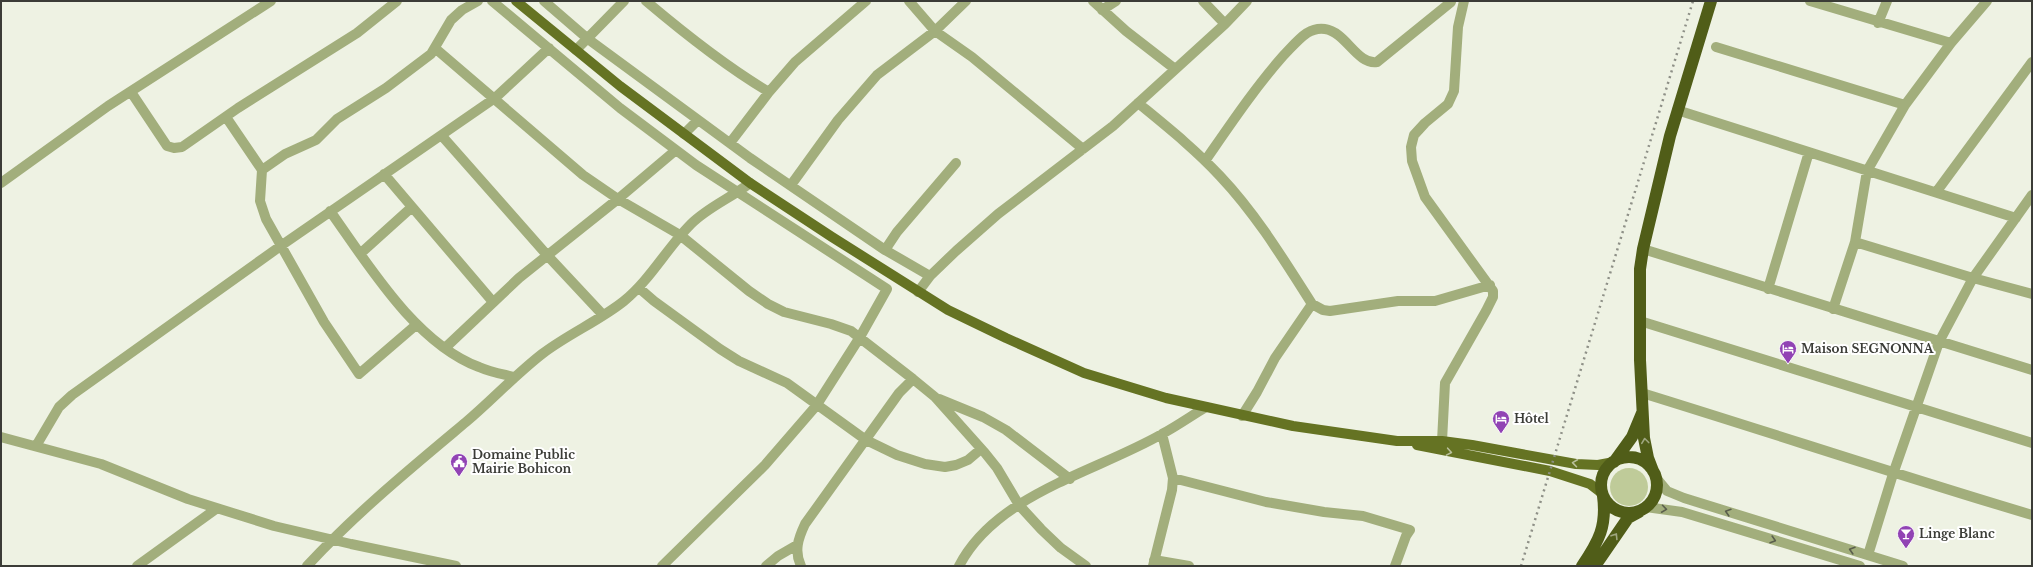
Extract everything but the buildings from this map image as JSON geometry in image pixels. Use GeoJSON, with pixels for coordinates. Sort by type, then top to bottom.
{"type":"FeatureCollection","features":[{"type":"Feature","properties":{"kind":"highway"},"geometry":{"type":"LineString","coordinates":[[1595,566],[1628,518],[1643,509],[1656,494],[1655,475],[1646,450],[1643,410],[1640,360],[1640,269],[1653,200],[1677,110],[1711,1]]}},
{"type":"Feature","properties":{"kind":"highway"},"geometry":{"type":"LineString","coordinates":[[1582,566],[1603,528],[1605,517],[1602,486],[1603,476],[1607,468],[1614,462],[1632,437],[1643,410]]}},
{"type":"Feature","properties":{"kind":"highway"},"geometry":{"type":"LineString","coordinates":[[1614,462],[1623,458],[1633,458],[1647,463],[1655,475]]}},
{"type":"Feature","properties":{"kind":"highway"},"geometry":{"type":"LineString","coordinates":[[1603,494],[1610,505],[1616,510],[1628,513],[1643,509]]}},
{"type":"Feature","properties":{"kind":"main road"},"geometry":{"type":"LineString","coordinates":[[516,1],[620,86],[750,182],[918,292],[948,310],[1006,338],[1084,373],[1129,388],[1242,416],[1354,436],[1397,441],[1550,471],[1590,484],[1603,494]]}},
{"type":"Feature","properties":{"kind":"main road"},"geometry":{"type":"LineString","coordinates":[[1397,441],[1442,441],[1576,464],[1614,462]]}},
{"type":"Feature","properties":{"kind":"street"},"geometry":{"type":"LineString","coordinates":[[1,182],[131,92],[271,1]]}},
{"type":"Feature","properties":{"kind":"street"},"geometry":{"type":"LineString","coordinates":[[131,92],[167,146],[174,148],[182,147],[357,33],[397,1]]}},
{"type":"Feature","properties":{"kind":"street"},"geometry":{"type":"LineString","coordinates":[[262,170],[285,154],[316,140],[337,119],[386,88],[436,49],[446,29],[457,14],[478,1]]}},
{"type":"Feature","properties":{"kind":"street"},"geometry":{"type":"LineString","coordinates":[[492,1],[620,108],[676,150],[887,289],[860,338],[816,406],[765,465],[662,566]]}},
{"type":"Feature","properties":{"kind":"street"},"geometry":{"type":"LineString","coordinates":[[544,1],[588,39],[730,143],[885,250],[930,276]]}},
{"type":"Feature","properties":{"kind":"street"},"geometry":{"type":"LineString","coordinates":[[576,50],[624,1]]}},
{"type":"Feature","properties":{"kind":"street"},"geometry":{"type":"LineString","coordinates":[[646,1],[692,40],[747,79],[769,92]]}},
{"type":"Feature","properties":{"kind":"street"},"geometry":{"type":"LineString","coordinates":[[730,143],[769,92],[805,52],[866,1]]}},
{"type":"Feature","properties":{"kind":"street"},"geometry":{"type":"LineString","coordinates":[[909,1],[935,31],[972,57],[1083,149]]}},
{"type":"Feature","properties":{"kind":"street"},"geometry":{"type":"LineString","coordinates":[[791,185],[859,94],[877,75],[935,31],[966,1]]}},
{"type":"Feature","properties":{"kind":"street"},"geometry":{"type":"LineString","coordinates":[[1093,1],[1175,70]]}},
{"type":"Feature","properties":{"kind":"street"},"geometry":{"type":"LineString","coordinates":[[1102,10],[1116,1]]}},
{"type":"Feature","properties":{"kind":"street"},"geometry":{"type":"LineString","coordinates":[[1203,1],[1225,24]]}},
{"type":"Feature","properties":{"kind":"street"},"geometry":{"type":"LineString","coordinates":[[918,292],[930,276],[956,251],[998,214],[1113,126],[1225,24],[1247,1]]}},
{"type":"Feature","properties":{"kind":"street"},"geometry":{"type":"LineString","coordinates":[[1442,441],[1446,383],[1492,300],[1493,291],[1426,197],[1412,161],[1411,147],[1414,135],[1425,122],[1448,104],[1454,92],[1458,28],[1464,1]]}},
{"type":"Feature","properties":{"kind":"street"},"geometry":{"type":"LineString","coordinates":[[1810,1],[1878,23],[1951,43]]}},
{"type":"Feature","properties":{"kind":"street"},"geometry":{"type":"LineString","coordinates":[[1878,23],[1887,1]]}},
{"type":"Feature","properties":{"kind":"street"},"geometry":{"type":"LineString","coordinates":[[1833,309],[1855,242],[1866,171],[1905,105],[1951,43],[1988,1]]}},
{"type":"Feature","properties":{"kind":"street"},"geometry":{"type":"LineString","coordinates":[[1205,161],[1264,77],[1295,43],[1307,33],[1323,29],[1332,31],[1365,60],[1372,63],[1377,62],[1451,2],[1458,28]]}},
{"type":"Feature","properties":{"kind":"street"},"geometry":{"type":"LineString","coordinates":[[1716,47],[1905,105]]}},
{"type":"Feature","properties":{"kind":"street"},"geometry":{"type":"LineString","coordinates":[[36,446],[59,407],[72,395],[282,244],[442,136],[495,98],[549,48]]}},
{"type":"Feature","properties":{"kind":"street"},"geometry":{"type":"LineString","coordinates":[[436,49],[583,175],[618,199],[680,235],[768,304],[784,312],[841,327],[860,338],[913,379],[935,397],[981,449],[996,468],[1019,505],[1052,541],[1086,566]]}},
{"type":"Feature","properties":{"kind":"street"},"geometry":{"type":"LineString","coordinates":[[1937,191],[2032,62]]}},
{"type":"Feature","properties":{"kind":"street"},"geometry":{"type":"LineString","coordinates":[[1138,103],[1169,128],[1220,176],[1268,235],[1312,304],[1323,310],[1330,311],[1398,301],[1435,301],[1464,291],[1490,285]]}},
{"type":"Feature","properties":{"kind":"street"},"geometry":{"type":"LineString","coordinates":[[1677,110],[1866,171],[1937,191],[2016,218]]}},
{"type":"Feature","properties":{"kind":"street"},"geometry":{"type":"LineString","coordinates":[[226,117],[262,170],[260,201],[262,210],[324,322],[359,374],[416,325]]}},
{"type":"Feature","properties":{"kind":"street"},"geometry":{"type":"LineString","coordinates":[[684,134],[698,120]]}},
{"type":"Feature","properties":{"kind":"street"},"geometry":{"type":"LineString","coordinates":[[442,136],[547,255],[603,314]]}},
{"type":"Feature","properties":{"kind":"street"},"geometry":{"type":"LineString","coordinates":[[446,348],[493,302],[547,255],[618,199],[676,150]]}},
{"type":"Feature","properties":{"kind":"street"},"geometry":{"type":"LineString","coordinates":[[1768,289],[1809,152]]}},
{"type":"Feature","properties":{"kind":"street"},"geometry":{"type":"LineString","coordinates":[[885,250],[901,227],[956,163]]}},
{"type":"Feature","properties":{"kind":"street"},"geometry":{"type":"LineString","coordinates":[[384,174],[493,302]]}},
{"type":"Feature","properties":{"kind":"street"},"geometry":{"type":"LineString","coordinates":[[307,566],[383,492],[466,421],[514,377],[543,353],[622,302],[639,288],[680,235],[707,211],[738,192],[750,182]]}},
{"type":"Feature","properties":{"kind":"street"},"geometry":{"type":"LineString","coordinates":[[1868,555],[1893,474],[1939,342],[1973,278],[2032,195]]}},
{"type":"Feature","properties":{"kind":"street"},"geometry":{"type":"LineString","coordinates":[[361,253],[412,208]]}},
{"type":"Feature","properties":{"kind":"street"},"geometry":{"type":"LineString","coordinates":[[330,211],[416,325],[446,348],[478,367],[514,377]]}},
{"type":"Feature","properties":{"kind":"street"},"geometry":{"type":"LineString","coordinates":[[1855,242],[1973,278],[2032,294]]}},
{"type":"Feature","properties":{"kind":"street"},"geometry":{"type":"LineString","coordinates":[[1643,249],[2032,370]]}},
{"type":"Feature","properties":{"kind":"street"},"geometry":{"type":"LineString","coordinates":[[639,288],[654,301],[720,349],[739,361],[788,383],[816,406],[866,440],[897,455],[924,464],[945,467],[956,466],[968,460],[981,449]]}},
{"type":"Feature","properties":{"kind":"street"},"geometry":{"type":"LineString","coordinates":[[1242,416],[1275,358],[1312,304]]}},
{"type":"Feature","properties":{"kind":"street"},"geometry":{"type":"LineString","coordinates":[[1640,321],[2032,443]]}},
{"type":"Feature","properties":{"kind":"street"},"geometry":{"type":"LineString","coordinates":[[801,566],[797,556],[797,545],[805,524],[899,393],[913,379]]}},
{"type":"Feature","properties":{"kind":"street"},"geometry":{"type":"LineString","coordinates":[[1642,393],[1808,445],[1893,474],[2032,515]]}},
{"type":"Feature","properties":{"kind":"street"},"geometry":{"type":"LineString","coordinates":[[935,397],[983,417],[1006,430],[1070,478]]}},
{"type":"Feature","properties":{"kind":"street"},"geometry":{"type":"LineString","coordinates":[[959,566],[967,551],[980,534],[1019,505],[1070,478],[1162,434],[1206,407]]}},
{"type":"Feature","properties":{"kind":"street"},"geometry":{"type":"LineString","coordinates":[[1162,434],[1173,478],[1172,490],[1153,563],[1189,566]]}},
{"type":"Feature","properties":{"kind":"street"},"geometry":{"type":"LineString","coordinates":[[1,437],[101,464],[216,509],[332,540],[456,566]]}},
{"type":"Feature","properties":{"kind":"street"},"geometry":{"type":"LineString","coordinates":[[1655,475],[1667,490],[1684,498],[1903,566]]}},
{"type":"Feature","properties":{"kind":"street"},"geometry":{"type":"LineString","coordinates":[[1173,478],[1266,502],[1324,512],[1363,516],[1410,530],[1406,536],[1395,566]]}},
{"type":"Feature","properties":{"kind":"street"},"geometry":{"type":"LineString","coordinates":[[137,566],[216,509]]}},
{"type":"Feature","properties":{"kind":"street"},"geometry":{"type":"LineString","coordinates":[[1643,509],[1682,512],[1860,566]]}},
{"type":"Feature","properties":{"kind":"street"},"geometry":{"type":"LineString","coordinates":[[766,566],[778,556],[797,545]]}},
{"type":"Feature","properties":{"kind":"green space"},"geometry":{"type":"Polygon","coordinates":[[[1625,468],[1633,468],[1643,473],[1647,480],[1647,494],[1643,501],[1633,506],[1625,506],[1615,501],[1613,498],[1610,491],[1610,483],[1615,473],[1618,471],[1625,468]]]}},
{"type":"Feature","properties":{"kind":"railway"},"geometry":{"type":"LineString","coordinates":[[1521,566],[1693,1]]}},
{"type":"Feature","properties":{"kind":"place","name":"Maison SEGNONNA"},"geometry":{"type":"Point","coordinates":[1788,364]}},
{"type":"Feature","properties":{"kind":"place","name":"Hôtel"},"geometry":{"type":"Point","coordinates":[1501,434]}},
{"type":"Feature","properties":{"kind":"place","name":"Domaine Public Mairie Bohicon"},"geometry":{"type":"Point","coordinates":[459,477]}},
{"type":"Feature","properties":{"kind":"place","name":"Linge Blanc"},"geometry":{"type":"Point","coordinates":[1906,549]}}]}
